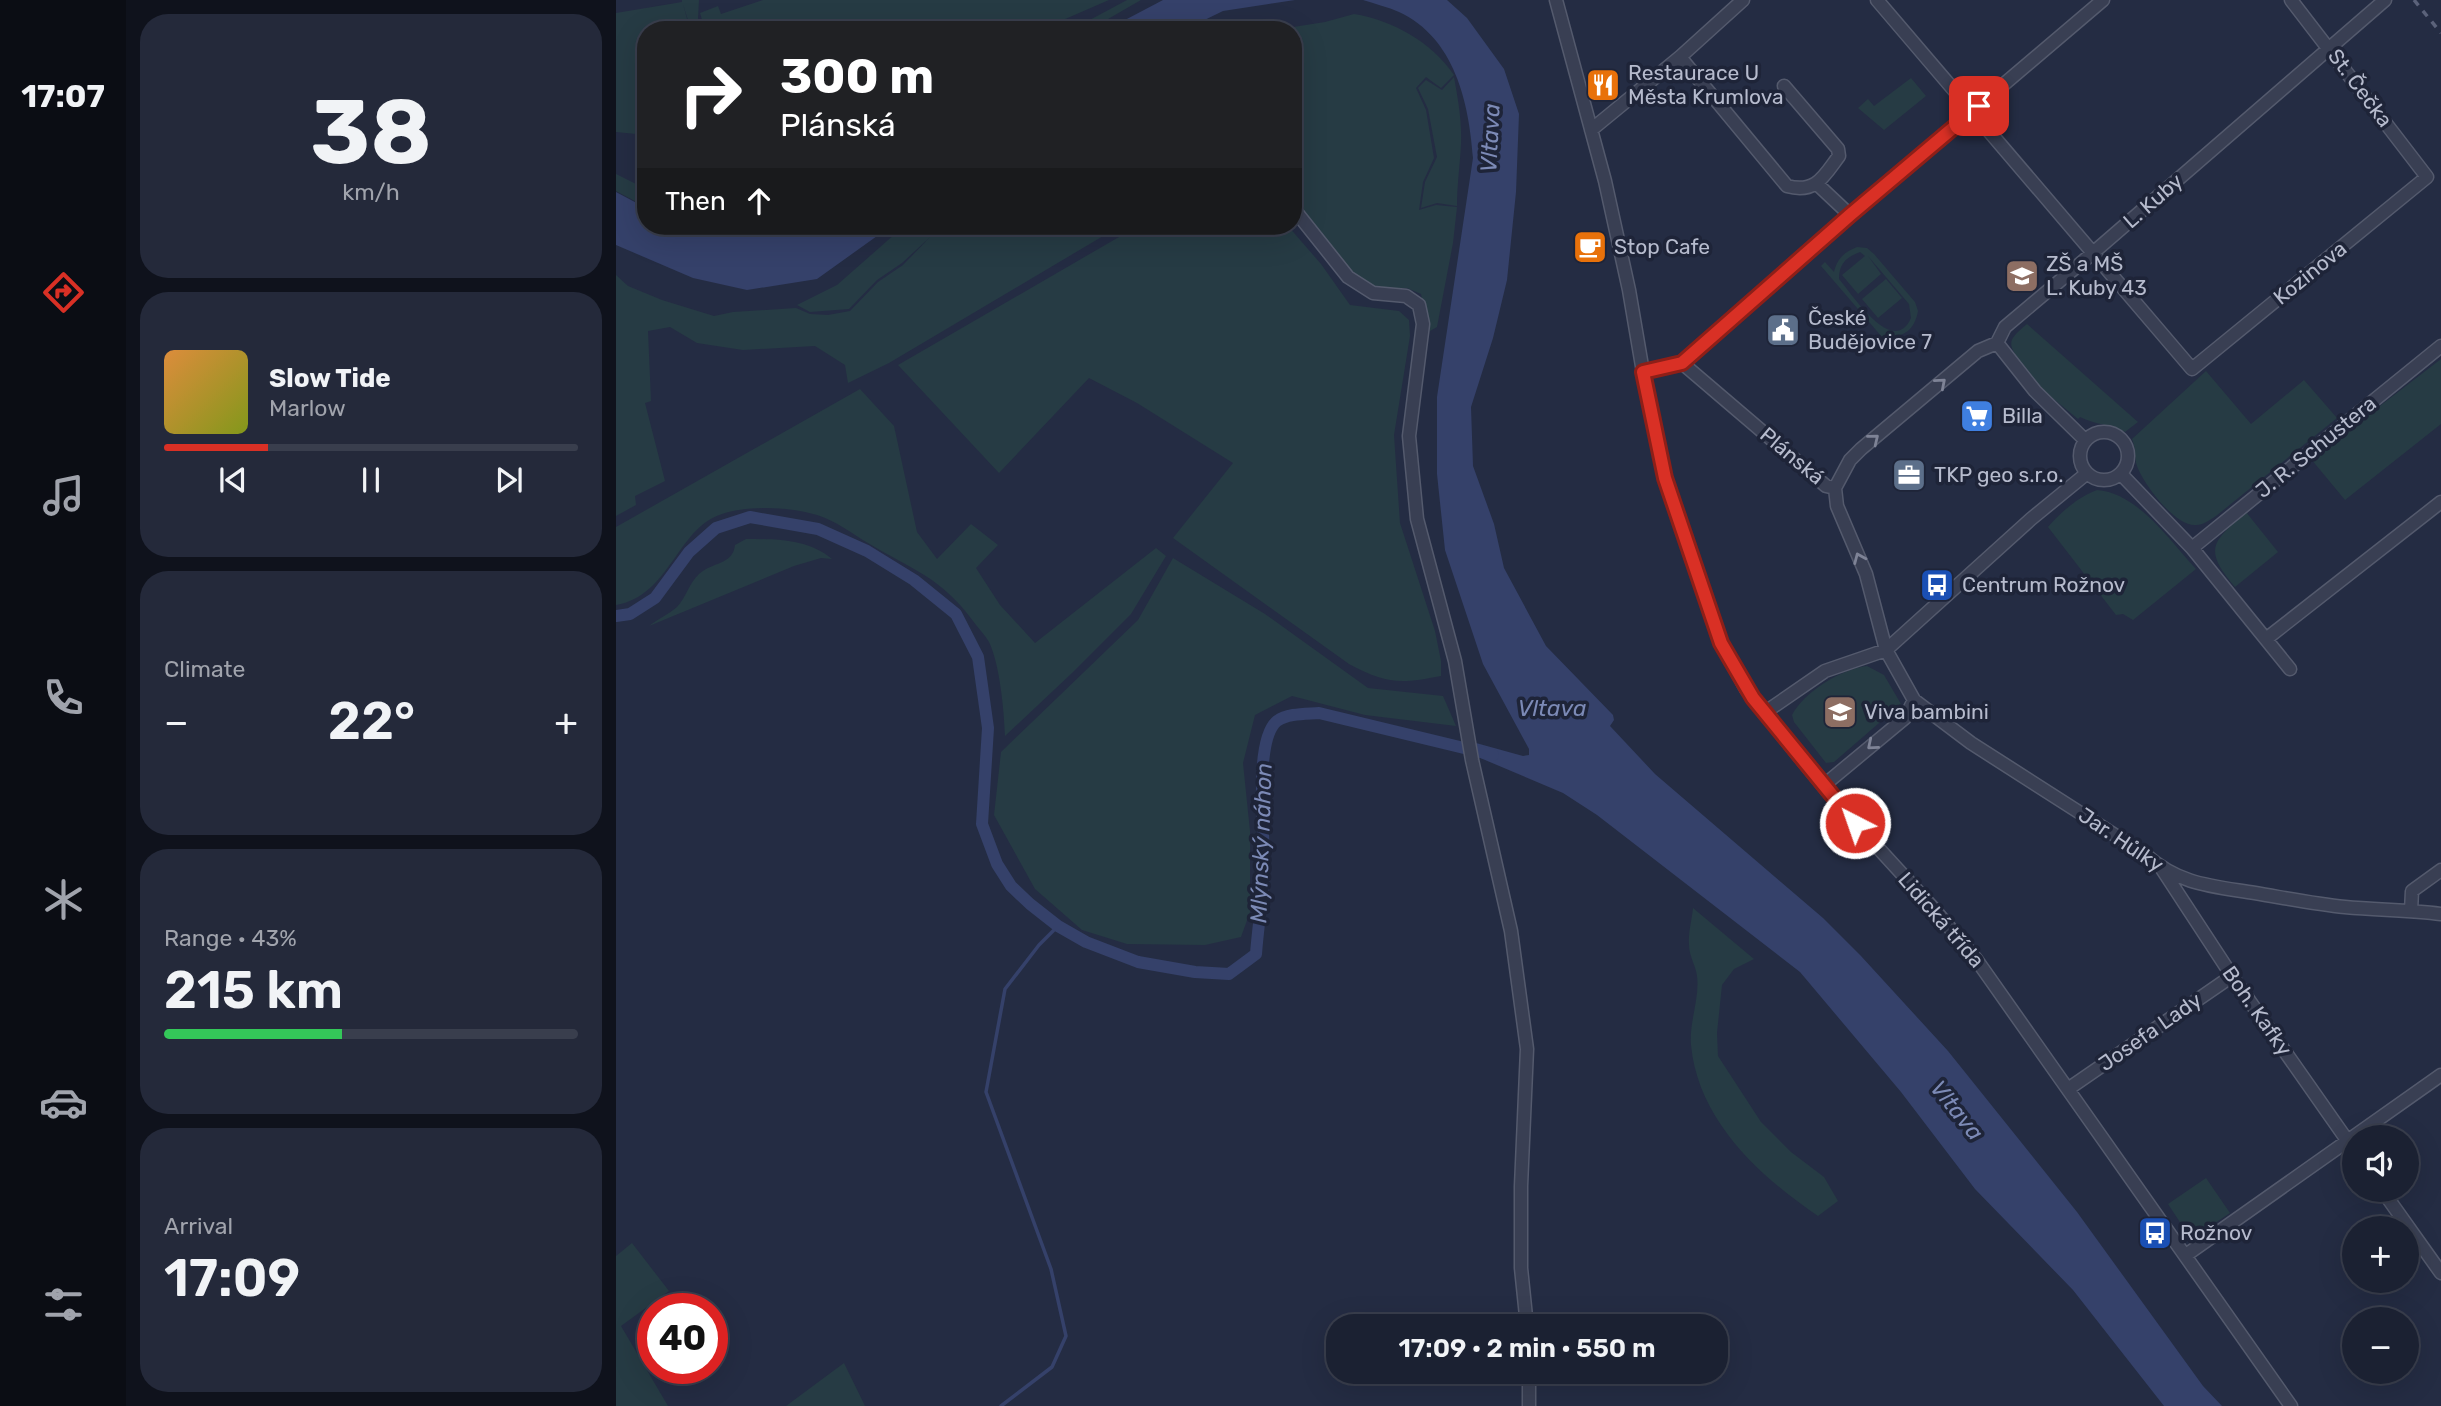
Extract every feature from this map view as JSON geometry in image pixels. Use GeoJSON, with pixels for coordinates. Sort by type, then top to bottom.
{"type":"FeatureCollection","features":[{"type":"Feature","properties":{"kind":"street","name":"Lidická třída"},"geometry":{"type":"LineString","coordinates":[[1556,0],[1605,181],[1665,478],[1712,618],[1732,663],[1746,689],[1823,786],[1964,944],[2291,1406]]}},
{"type":"Feature","properties":{"kind":"street"},"geometry":{"type":"LineString","coordinates":[[1591,130],[1681,57],[1742,0]]}},
{"type":"Feature","properties":{"kind":"street"},"geometry":{"type":"LineString","coordinates":[[1878,0],[2094,253]]}},
{"type":"Feature","properties":{"kind":"street"},"geometry":{"type":"LineString","coordinates":[[1643,372],[1682,363],[1850,215],[2103,0]]}},
{"type":"Feature","properties":{"kind":"street","name":"St. Čečka"},"geometry":{"type":"LineString","coordinates":[[2291,0],[2427,177]]}},
{"type":"Feature","properties":{"kind":"street","name":"L. Kuby"},"geometry":{"type":"LineString","coordinates":[[1835,488],[1850,460],[1861,449],[1978,351],[1997,343],[2005,327],[2385,0]]}},
{"type":"Feature","properties":{"kind":"street"},"geometry":{"type":"LineString","coordinates":[[1681,57],[1787,186],[1801,190],[1817,184],[1839,156],[1838,149],[1784,86]]}},
{"type":"Feature","properties":{"kind":"street","name":"Kozinova"},"geometry":{"type":"LineString","coordinates":[[2094,253],[2192,369],[2427,177]]}},
{"type":"Feature","properties":{"kind":"street"},"geometry":{"type":"LineString","coordinates":[[1817,184],[1850,215]]}},
{"type":"Feature","properties":{"kind":"street"},"geometry":{"type":"LineString","coordinates":[[1302,219],[1348,277],[1373,293],[1406,296],[1419,305],[1423,324],[1409,436],[1417,519],[1455,661],[1472,758],[1511,931],[1527,1049],[1521,1186],[1521,1268],[1526,1314]]}},
{"type":"Feature","properties":{"kind":"street"},"geometry":{"type":"LineString","coordinates":[[1997,343],[2035,391],[2085,440]]}},
{"type":"Feature","properties":{"kind":"street","name":"J. R. Schustera"},"geometry":{"type":"LineString","coordinates":[[2192,548],[2441,346]]}},
{"type":"Feature","properties":{"kind":"street","name":"Plánská"},"geometry":{"type":"LineString","coordinates":[[1682,363],[1826,486],[1835,488],[1837,506],[1866,574],[1886,650],[1914,700]]}},
{"type":"Feature","properties":{"kind":"street"},"geometry":{"type":"LineString","coordinates":[[2104,431],[2122,440],[2129,457],[2121,474],[2103,481],[2086,474],[2079,457],[2085,440],[2094,433],[2104,431]]}},
{"type":"Feature","properties":{"kind":"street"},"geometry":{"type":"LineString","coordinates":[[1764,713],[1825,671],[1886,650],[2086,474]]}},
{"type":"Feature","properties":{"kind":"street"},"geometry":{"type":"LineString","coordinates":[[2121,474],[2192,548],[2290,669]]}},
{"type":"Feature","properties":{"kind":"street"},"geometry":{"type":"LineString","coordinates":[[2266,639],[2441,502]]}},
{"type":"Feature","properties":{"kind":"street"},"geometry":{"type":"LineString","coordinates":[[1823,786],[1905,718],[1914,700]]}},
{"type":"Feature","properties":{"kind":"street","name":"Jar. Hůlky"},"geometry":{"type":"LineString","coordinates":[[1914,700],[1971,743],[2146,855],[2162,869],[2202,884],[2293,900],[2441,914]]}},
{"type":"Feature","properties":{"kind":"street","name":"Boh. Kafky"},"geometry":{"type":"LineString","coordinates":[[2162,869],[2232,976],[2342,1133]]}},
{"type":"Feature","properties":{"kind":"street"},"geometry":{"type":"LineString","coordinates":[[2411,911],[2412,891],[2441,870]]}},
{"type":"Feature","properties":{"kind":"street","name":"Josefa Lady"},"geometry":{"type":"LineString","coordinates":[[2068,1089],[2232,976]]}},
{"type":"Feature","properties":{"kind":"street"},"geometry":{"type":"LineString","coordinates":[[2378,1125],[2441,1075]]}},
{"type":"Feature","properties":{"kind":"street"},"geometry":{"type":"LineString","coordinates":[[2186,1255],[2342,1152]]}},
{"type":"Feature","properties":{"kind":"street"},"geometry":{"type":"LineString","coordinates":[[2391,1202],[2441,1273]]}},
{"type":"Feature","properties":{"kind":"street"},"geometry":{"type":"LineString","coordinates":[[1529,1384],[1529,1406]]}},
{"type":"Feature","properties":{"kind":"shaded area"},"geometry":{"type":"Polygon","coordinates":[[[699,0],[699,21],[688,21],[683,4],[688,21],[637,21],[637,134],[616,132],[616,13],[699,0]]]}},
{"type":"Feature","properties":{"kind":"shaded area"},"geometry":{"type":"Polygon","coordinates":[[[763,0],[1109,0],[1061,21],[702,21],[700,13],[718,6],[721,14],[763,0]]]}},
{"type":"Feature","properties":{"kind":"shaded area"},"geometry":{"type":"Polygon","coordinates":[[[1127,0],[1141,0],[1105,21],[1088,21],[1127,0]]]}},
{"type":"Feature","properties":{"kind":"shaded area"},"geometry":{"type":"Polygon","coordinates":[[[1354,14],[1383,21],[1423,43],[1454,75],[1441,88],[1426,77],[1416,88],[1426,110],[1434,158],[1423,182],[1419,210],[1436,205],[1457,207],[1437,327],[1430,331],[1421,294],[1407,288],[1380,290],[1352,275],[1302,216],[1302,26],[1354,14]]]}},
{"type":"Feature","properties":{"kind":"shaded area"},"geometry":{"type":"Polygon","coordinates":[[[1454,77],[1461,135],[1457,206],[1437,203],[1421,208],[1425,182],[1437,157],[1428,109],[1418,88],[1426,80],[1442,90],[1454,77]]]}},
{"type":"Feature","properties":{"kind":"shaded area"},"geometry":{"type":"Polygon","coordinates":[[[1911,78],[1926,96],[1884,130],[1858,108],[1868,99],[1874,106],[1911,78]]]}},
{"type":"Feature","properties":{"kind":"shaded area"},"geometry":{"type":"Polygon","coordinates":[[[616,174],[637,184],[637,202],[616,191],[616,174]]]}},
{"type":"Feature","properties":{"kind":"shaded area"},"geometry":{"type":"Polygon","coordinates":[[[894,235],[932,235],[902,263],[877,280],[849,309],[810,312],[797,305],[837,285],[894,235]]]}},
{"type":"Feature","properties":{"kind":"shaded area"},"geometry":{"type":"Polygon","coordinates":[[[932,235],[1105,235],[889,363],[848,383],[845,365],[815,346],[743,350],[697,343],[670,327],[648,331],[651,401],[645,403],[665,481],[635,496],[636,505],[616,516],[616,275],[628,286],[714,316],[733,312],[796,308],[810,314],[828,315],[850,311],[878,282],[903,265],[932,235]]]}},
{"type":"Feature","properties":{"kind":"shaded area"},"geometry":{"type":"Polygon","coordinates":[[[1122,235],[1296,235],[1321,264],[1350,305],[1399,311],[1409,320],[1410,336],[1394,435],[1400,523],[1435,631],[1441,676],[1404,681],[1384,679],[1349,664],[1173,538],[1233,463],[1137,403],[1089,378],[999,473],[898,365],[1122,235]]]}},
{"type":"Feature","properties":{"kind":"shaded area"},"geometry":{"type":"Polygon","coordinates":[[[1857,247],[1867,248],[1874,254],[1915,302],[1918,311],[1915,322],[1906,333],[1890,337],[1899,347],[1894,351],[1821,266],[1825,262],[1834,272],[1839,260],[1857,247]],[[1860,252],[1847,259],[1840,269],[1839,279],[1873,319],[1894,331],[1903,328],[1911,318],[1909,304],[1868,256],[1881,274],[1858,294],[1842,275],[1865,256],[1860,252]]]}},
{"type":"Feature","properties":{"kind":"shaded area"},"geometry":{"type":"Polygon","coordinates":[[[1886,279],[1902,298],[1878,318],[1862,299],[1886,279]]]}},
{"type":"Feature","properties":{"kind":"shaded area"},"geometry":{"type":"Polygon","coordinates":[[[2027,324],[2138,422],[2125,432],[2080,417],[2078,419],[2050,396],[2020,366],[2022,364],[2013,351],[2013,338],[2027,324]]]}},
{"type":"Feature","properties":{"kind":"shaded area"},"geometry":{"type":"Polygon","coordinates":[[[2441,359],[2441,424],[2345,500],[2311,459],[2441,359]]]}},
{"type":"Feature","properties":{"kind":"shaded area"},"geometry":{"type":"Polygon","coordinates":[[[2206,371],[2251,424],[2304,380],[2337,418],[2216,516],[2196,525],[2179,519],[2153,493],[2137,466],[2132,439],[2206,371]]]}},
{"type":"Feature","properties":{"kind":"shaded area"},"geometry":{"type":"Polygon","coordinates":[[[860,389],[894,426],[917,532],[937,559],[971,524],[998,545],[976,568],[1000,605],[1035,643],[1156,548],[1166,556],[1131,614],[1005,736],[1001,688],[993,652],[987,639],[961,606],[925,575],[817,515],[770,508],[745,509],[722,514],[694,533],[649,589],[634,599],[616,605],[616,527],[860,389]]]}},
{"type":"Feature","properties":{"kind":"shaded area"},"geometry":{"type":"Polygon","coordinates":[[[2097,490],[2112,493],[2139,509],[2164,532],[2196,569],[2133,620],[2123,614],[2116,615],[2048,527],[2070,506],[2097,490]]]}},
{"type":"Feature","properties":{"kind":"shaded area"},"geometry":{"type":"Polygon","coordinates":[[[2246,512],[2278,552],[2235,587],[2218,563],[2216,546],[2226,531],[2246,512]]]}},
{"type":"Feature","properties":{"kind":"shaded area"},"geometry":{"type":"Polygon","coordinates":[[[746,539],[802,544],[823,552],[832,559],[821,558],[794,566],[649,626],[677,607],[699,574],[726,560],[735,545],[746,539]]]}},
{"type":"Feature","properties":{"kind":"shaded area"},"geometry":{"type":"Polygon","coordinates":[[[1173,558],[1265,614],[1368,688],[1443,696],[1456,726],[1365,715],[1292,696],[1255,715],[1243,763],[1250,831],[1250,912],[1241,937],[1205,945],[1127,944],[1082,930],[1035,889],[994,815],[1001,752],[1138,620],[1173,558]]]}},
{"type":"Feature","properties":{"kind":"shaded area"},"geometry":{"type":"Polygon","coordinates":[[[1867,666],[1884,675],[1901,704],[1834,762],[1826,763],[1794,722],[1792,715],[1805,698],[1824,683],[1846,672],[1867,666]]]}},
{"type":"Feature","properties":{"kind":"shaded area"},"geometry":{"type":"Polygon","coordinates":[[[1693,908],[1754,959],[1734,969],[1722,985],[1717,1033],[1718,1056],[1761,1122],[1791,1152],[1824,1177],[1838,1201],[1818,1216],[1774,1183],[1735,1144],[1706,1098],[1696,1072],[1691,1045],[1698,984],[1689,945],[1693,908]]]}},
{"type":"Feature","properties":{"kind":"shaded area"},"geometry":{"type":"Polygon","coordinates":[[[2206,1178],[2230,1213],[2191,1239],[2168,1204],[2206,1178]]]}},
{"type":"Feature","properties":{"kind":"shaded area"},"geometry":{"type":"Polygon","coordinates":[[[632,1243],[669,1291],[637,1293],[637,1314],[621,1326],[637,1353],[637,1384],[655,1384],[668,1406],[616,1406],[616,1256],[632,1243]]]}},
{"type":"Feature","properties":{"kind":"shaded area"},"geometry":{"type":"Polygon","coordinates":[[[844,1363],[865,1406],[786,1406],[844,1363]]]}},
{"type":"Feature","properties":{"kind":"water"},"geometry":{"type":"Polygon","coordinates":[[[1163,0],[1295,0],[1223,11],[1202,21],[1123,21],[1163,0]]]}},
{"type":"Feature","properties":{"kind":"water","name":"Vltava"},"geometry":{"type":"Polygon","coordinates":[[[1363,0],[1447,0],[1467,18],[1504,69],[1519,114],[1516,192],[1507,280],[1493,338],[1471,407],[1473,466],[1494,524],[1504,568],[1546,646],[1613,715],[1614,720],[1610,726],[1655,774],[1823,918],[1948,1051],[2077,1212],[2203,1386],[2222,1406],[2164,1406],[2073,1290],[1975,1189],[1901,1092],[1800,972],[1597,815],[1563,793],[1478,757],[1476,743],[1523,756],[1529,755],[1529,749],[1483,664],[1445,550],[1437,474],[1437,397],[1473,158],[1468,116],[1456,74],[1434,38],[1418,23],[1399,12],[1363,0]]]}},
{"type":"Feature","properties":{"kind":"water"},"geometry":{"type":"Polygon","coordinates":[[[616,192],[637,203],[637,235],[878,235],[817,279],[747,290],[693,278],[616,245],[616,192]]]}},
{"type":"Feature","properties":{"kind":"waterway","name":"Mlýnský náhon"},"geometry":{"type":"LineString","coordinates":[[616,616],[630,614],[655,598],[689,552],[716,528],[750,517],[818,529],[867,551],[914,580],[956,614],[978,657],[988,728],[982,824],[997,864],[1011,886],[1058,926],[1086,942],[1138,962],[1195,972],[1229,974],[1256,954],[1264,869],[1262,790],[1265,748],[1270,732],[1281,718],[1319,713],[1493,755]]}},
{"type":"Feature","properties":{"kind":"waterway"},"geometry":{"type":"LineString","coordinates":[[1001,1406],[1052,1367],[1066,1336],[1051,1269],[986,1092],[1005,989],[1039,945],[1058,926]]}},
{"type":"Feature","properties":{"kind":"railway"},"geometry":{"type":"LineString","coordinates":[[2414,0],[2441,33]]}},
{"type":"Feature","properties":{"kind":"place","name":"Restaurace U Města Krumlova"},"geometry":{"type":"Point","coordinates":[1603,85]}},
{"type":"Feature","properties":{"kind":"place","name":"Stop Cafe"},"geometry":{"type":"Point","coordinates":[1590,247]}},
{"type":"Feature","properties":{"kind":"place","name":"ZŠ a MŠ L. Kuby 43"},"geometry":{"type":"Point","coordinates":[2022,276]}},
{"type":"Feature","properties":{"kind":"place","name":"České Budějovice 7"},"geometry":{"type":"Point","coordinates":[1783,330]}},
{"type":"Feature","properties":{"kind":"place","name":"Billa"},"geometry":{"type":"Point","coordinates":[1977,416]}},
{"type":"Feature","properties":{"kind":"place","name":"TKP geo s.r.o."},"geometry":{"type":"Point","coordinates":[1909,475]}},
{"type":"Feature","properties":{"kind":"place","name":"Centrum Rožnov"},"geometry":{"type":"Point","coordinates":[1937,585]}},
{"type":"Feature","properties":{"kind":"place","name":"Viva bambini"},"geometry":{"type":"Point","coordinates":[1840,712]}},
{"type":"Feature","properties":{"kind":"place","name":"Rožnov"},"geometry":{"type":"Point","coordinates":[2155,1233]}},
{"type":"Feature","properties":{"kind":"route"},"geometry":{"type":"LineString","coordinates":[[1855,823],[1753,698],[1721,643],[1665,478],[1643,372],[1682,363],[1979,106]]}}]}
